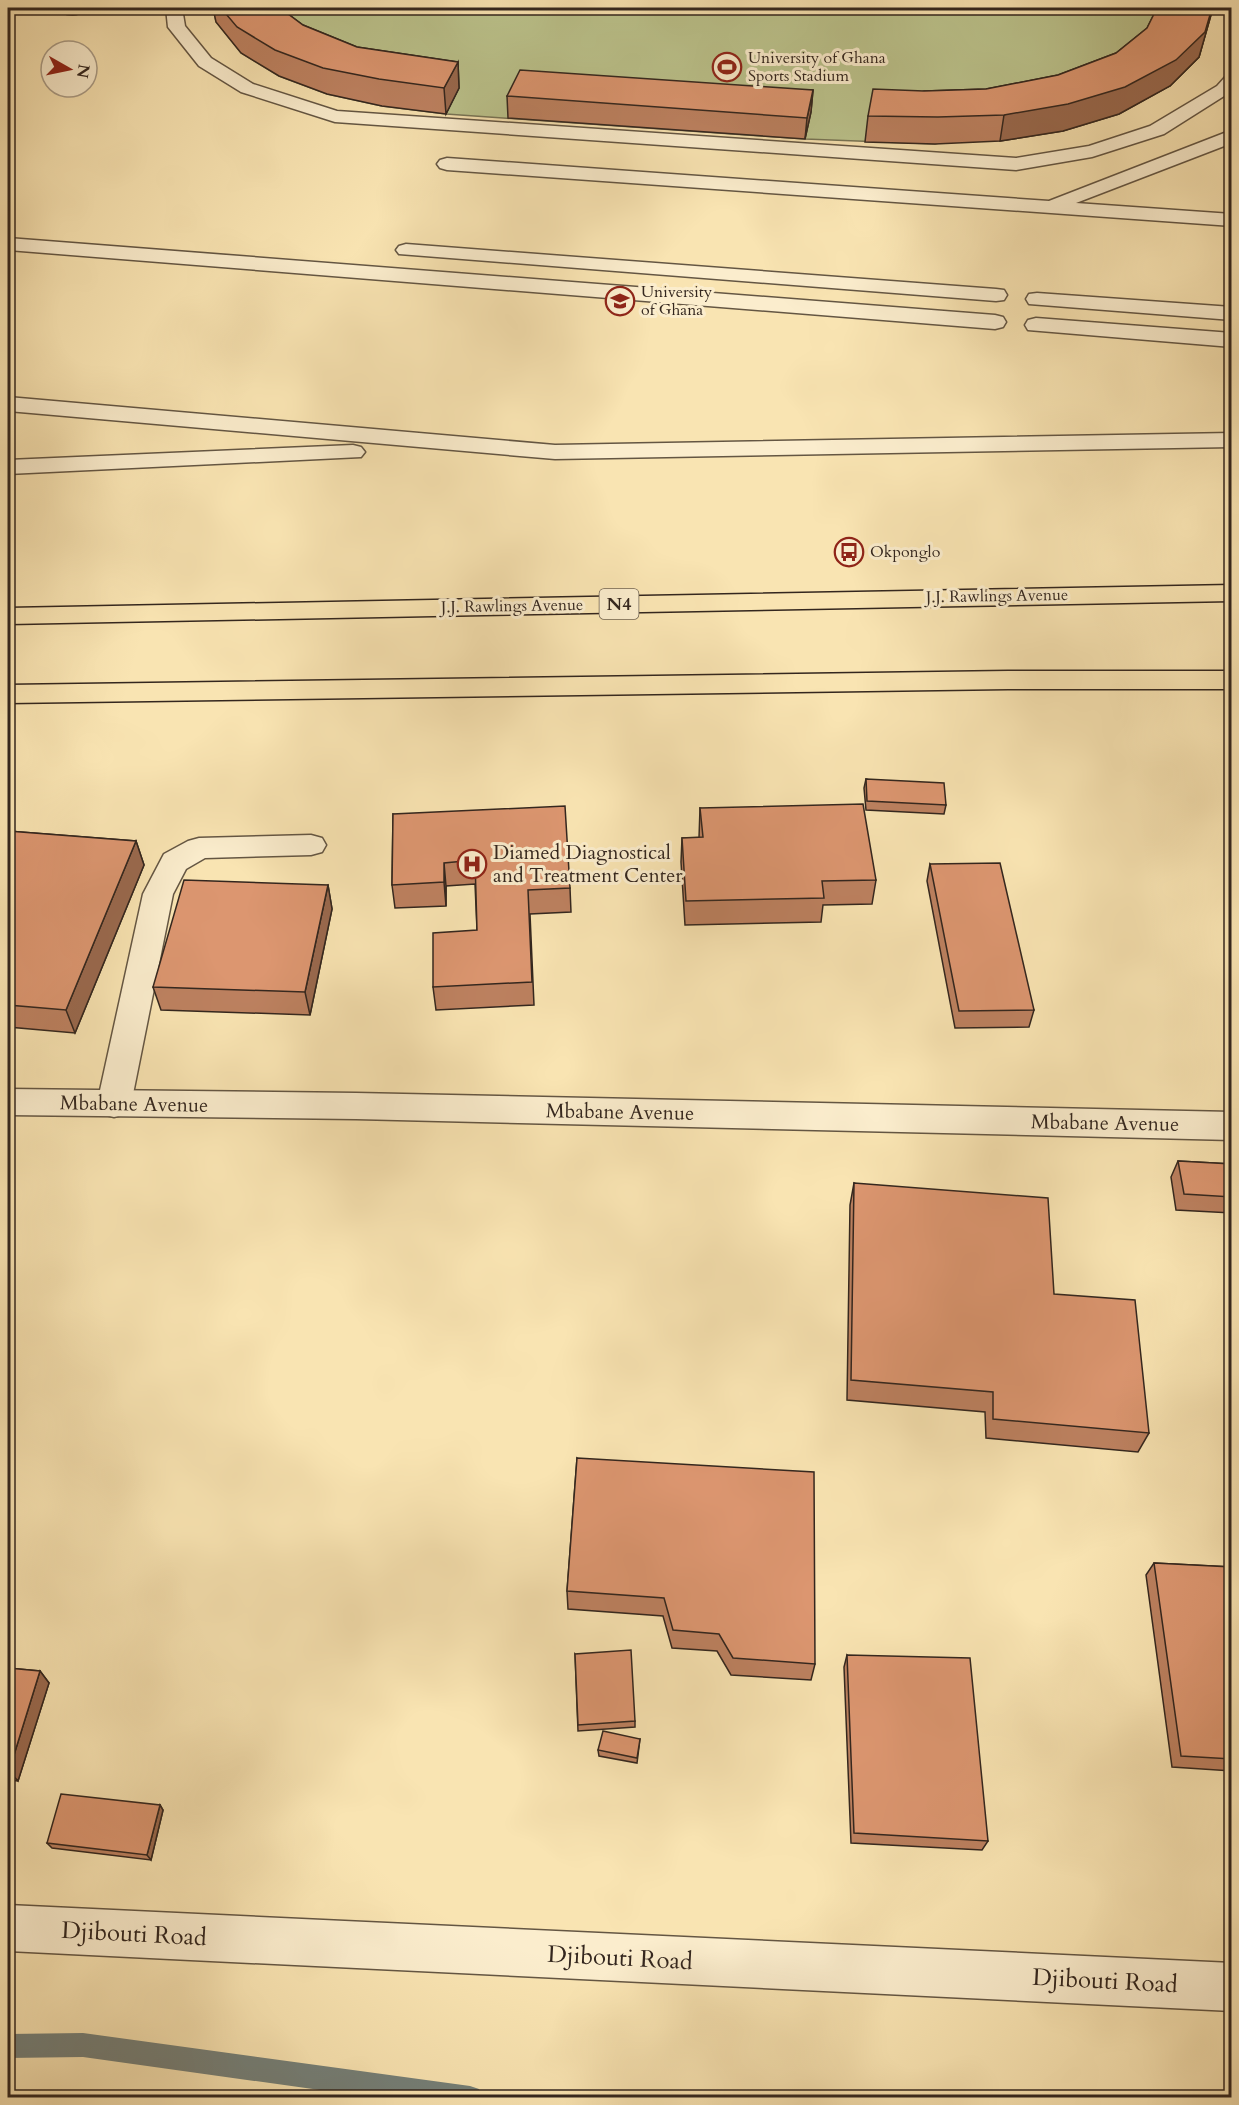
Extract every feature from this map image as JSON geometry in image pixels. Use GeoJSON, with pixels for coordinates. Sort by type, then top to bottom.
{"type":"FeatureCollection","features":[{"type":"Feature","properties":{"kind":"highway","name":"J.J. Rawlings Avenue"},"geometry":{"type":"LineString","coordinates":[[8,616],[1232,593]]}},
{"type":"Feature","properties":{"kind":"highway"},"geometry":{"type":"LineString","coordinates":[[8,694],[1008,680],[1232,680]]}},
{"type":"Feature","properties":{"kind":"street"},"geometry":{"type":"LineString","coordinates":[[174,8],[177,27],[205,62],[247,88],[335,116],[1016,164],[1092,151],[1157,130],[1229,87]]}},
{"type":"Feature","properties":{"kind":"street"},"geometry":{"type":"LineString","coordinates":[[1048,207],[1232,136]]}},
{"type":"Feature","properties":{"kind":"street"},"geometry":{"type":"LineString","coordinates":[[447,164],[1232,220]]}},
{"type":"Feature","properties":{"kind":"street"},"geometry":{"type":"LineString","coordinates":[[8,244],[995,321],[1016,327],[1036,325],[1232,340]]}},
{"type":"Feature","properties":{"kind":"street"},"geometry":{"type":"LineString","coordinates":[[406,250],[996,295],[1016,293],[1037,298],[1232,314]]}},
{"type":"Feature","properties":{"kind":"street"},"geometry":{"type":"LineString","coordinates":[[995,321],[983,310],[983,304],[996,295]]}},
{"type":"Feature","properties":{"kind":"street"},"geometry":{"type":"LineString","coordinates":[[1036,325],[1049,315],[1049,309],[1037,298]]}},
{"type":"Feature","properties":{"kind":"street"},"geometry":{"type":"LineString","coordinates":[[8,404],[555,452],[1232,440]]}},
{"type":"Feature","properties":{"kind":"street"},"geometry":{"type":"LineString","coordinates":[[8,467],[480,446]]}},
{"type":"Feature","properties":{"kind":"street"},"geometry":{"type":"LineString","coordinates":[[114,1104],[158,894],[175,862],[199,848],[311,845]]}},
{"type":"Feature","properties":{"kind":"street","name":"Mbabane Avenue"},"geometry":{"type":"LineString","coordinates":[[8,1102],[356,1106],[1232,1126]]}},
{"type":"Feature","properties":{"kind":"street","name":"Djibouti Road"},"geometry":{"type":"LineString","coordinates":[[8,1928],[1232,1987]]}},
{"type":"Feature","properties":{"kind":"green space","name":"University of Ghana Sports Stadium"},"geometry":{"type":"Polygon","coordinates":[[[213,8],[1203,8],[1209,21],[1199,57],[1170,86],[935,144],[805,139],[446,114],[382,106],[327,94],[279,76],[241,53],[216,22],[213,8]]]}},
{"type":"Feature","properties":{"kind":"building"},"geometry":{"type":"Polygon","coordinates":[[[221,8],[280,8],[303,25],[357,47],[458,62],[444,88],[323,68],[275,50],[237,27],[221,8]]]}},
{"type":"Feature","properties":{"kind":"building"},"geometry":{"type":"Polygon","coordinates":[[[1157,8],[1212,8],[1205,32],[1176,60],[1125,87],[1068,104],[1004,115],[868,116],[873,89],[924,91],[986,89],[1058,75],[1116,53],[1147,28],[1157,8]]]}},
{"type":"Feature","properties":{"kind":"building"},"geometry":{"type":"Polygon","coordinates":[[[520,70],[813,90],[807,118],[507,96],[520,70]]]}},
{"type":"Feature","properties":{"kind":"building"},"geometry":{"type":"Polygon","coordinates":[[[866,779],[944,783],[946,805],[867,801],[866,779]]]}},
{"type":"Feature","properties":{"kind":"building"},"geometry":{"type":"Polygon","coordinates":[[[863,804],[876,880],[822,881],[824,898],[686,901],[682,838],[703,837],[700,808],[863,804]]]}},
{"type":"Feature","properties":{"kind":"building"},"geometry":{"type":"Polygon","coordinates":[[[565,806],[570,888],[528,890],[532,982],[433,987],[433,933],[477,930],[475,860],[444,863],[444,882],[392,885],[393,814],[565,806]]]}},
{"type":"Feature","properties":{"kind":"building"},"geometry":{"type":"Polygon","coordinates":[[[8,831],[136,841],[66,1010],[8,1005],[8,831]]]}},
{"type":"Feature","properties":{"kind":"building"},"geometry":{"type":"Polygon","coordinates":[[[1000,863],[1034,1010],[959,1011],[930,864],[1000,863]]]}},
{"type":"Feature","properties":{"kind":"building"},"geometry":{"type":"Polygon","coordinates":[[[184,880],[328,885],[305,992],[153,987],[184,880]]]}},
{"type":"Feature","properties":{"kind":"building"},"geometry":{"type":"Polygon","coordinates":[[[1178,1161],[1232,1164],[1232,1197],[1184,1194],[1178,1161]]]}},
{"type":"Feature","properties":{"kind":"building"},"geometry":{"type":"Polygon","coordinates":[[[854,1183],[1048,1198],[1054,1294],[1135,1300],[1149,1433],[993,1419],[993,1392],[851,1380],[854,1183]]]}},
{"type":"Feature","properties":{"kind":"building"},"geometry":{"type":"Polygon","coordinates":[[[577,1458],[814,1472],[815,1664],[733,1658],[719,1634],[673,1630],[664,1598],[567,1591],[577,1458]]]}},
{"type":"Feature","properties":{"kind":"building"},"geometry":{"type":"Polygon","coordinates":[[[1154,1563],[1232,1567],[1232,1759],[1181,1756],[1154,1563]]]}},
{"type":"Feature","properties":{"kind":"building"},"geometry":{"type":"Polygon","coordinates":[[[631,1650],[635,1721],[578,1725],[575,1654],[631,1650]]]}},
{"type":"Feature","properties":{"kind":"building"},"geometry":{"type":"Polygon","coordinates":[[[847,1655],[970,1658],[988,1841],[854,1833],[847,1655]]]}},
{"type":"Feature","properties":{"kind":"building"},"geometry":{"type":"Polygon","coordinates":[[[8,1668],[40,1671],[9,1771],[8,1770],[8,1668]]]}},
{"type":"Feature","properties":{"kind":"building"},"geometry":{"type":"Polygon","coordinates":[[[603,1731],[640,1739],[637,1758],[598,1750],[603,1731]]]}},
{"type":"Feature","properties":{"kind":"building"},"geometry":{"type":"Polygon","coordinates":[[[61,1794],[160,1805],[147,1855],[47,1843],[61,1794]]]}},
{"type":"Feature","properties":{"kind":"waterway"},"geometry":{"type":"LineString","coordinates":[[8,2046],[83,2045],[470,2098]]}},
{"type":"Feature","properties":{"kind":"place","name":"University of Ghana Sports Stadium"},"geometry":{"type":"Point","coordinates":[727,67]}},
{"type":"Feature","properties":{"kind":"place","name":"University of Ghana"},"geometry":{"type":"Point","coordinates":[620,301]}},
{"type":"Feature","properties":{"kind":"place","name":"Okponglo"},"geometry":{"type":"Point","coordinates":[849,552]}},
{"type":"Feature","properties":{"kind":"place","name":"Diamed Diagnostical and Treatment Center"},"geometry":{"type":"Point","coordinates":[472,864]}}]}
